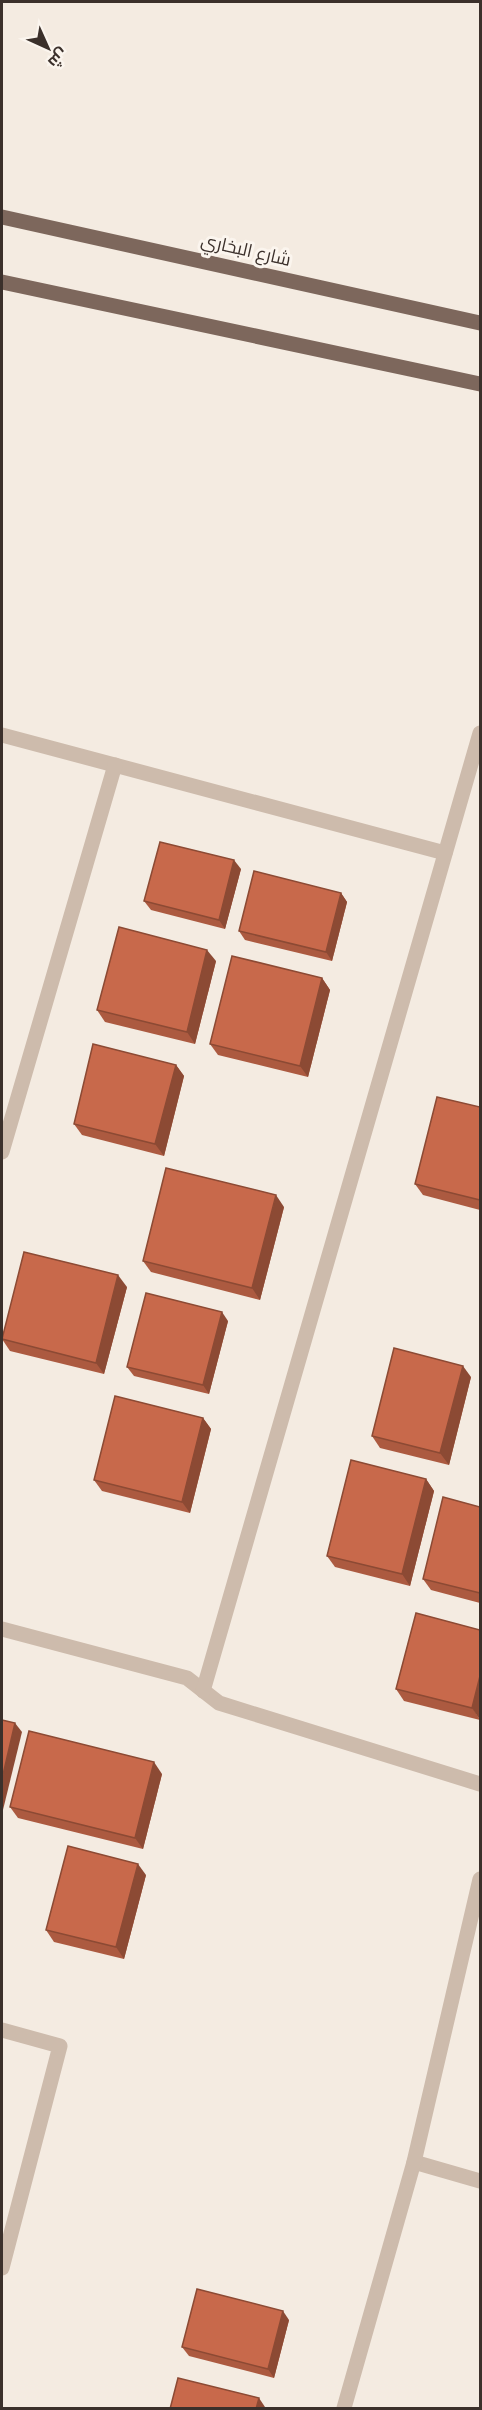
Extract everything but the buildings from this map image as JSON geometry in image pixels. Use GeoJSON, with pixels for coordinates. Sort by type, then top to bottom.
{"type":"FeatureCollection","features":[{"type":"Feature","properties":{"kind":"main road","name":"شارع البخاري"},"geometry":{"type":"LineString","coordinates":[[2,217],[480,323]]}},
{"type":"Feature","properties":{"kind":"main road"},"geometry":{"type":"LineString","coordinates":[[2,282],[480,384]]}},
{"type":"Feature","properties":{"kind":"street"},"geometry":{"type":"LineString","coordinates":[[203,1691],[480,733]]}},
{"type":"Feature","properties":{"kind":"street"},"geometry":{"type":"LineString","coordinates":[[2,735],[445,853]]}},
{"type":"Feature","properties":{"kind":"street"},"geometry":{"type":"LineString","coordinates":[[2,1152],[115,765]]}},
{"type":"Feature","properties":{"kind":"street"},"geometry":{"type":"LineString","coordinates":[[2,1629],[187,1678],[219,1703],[480,1784]]}},
{"type":"Feature","properties":{"kind":"street"},"geometry":{"type":"LineString","coordinates":[[344,2409],[414,2162],[480,1879]]}},
{"type":"Feature","properties":{"kind":"street"},"geometry":{"type":"LineString","coordinates":[[2,2030],[60,2046],[2,2268]]}},
{"type":"Feature","properties":{"kind":"street"},"geometry":{"type":"LineString","coordinates":[[414,2162],[480,2181]]}}]}
